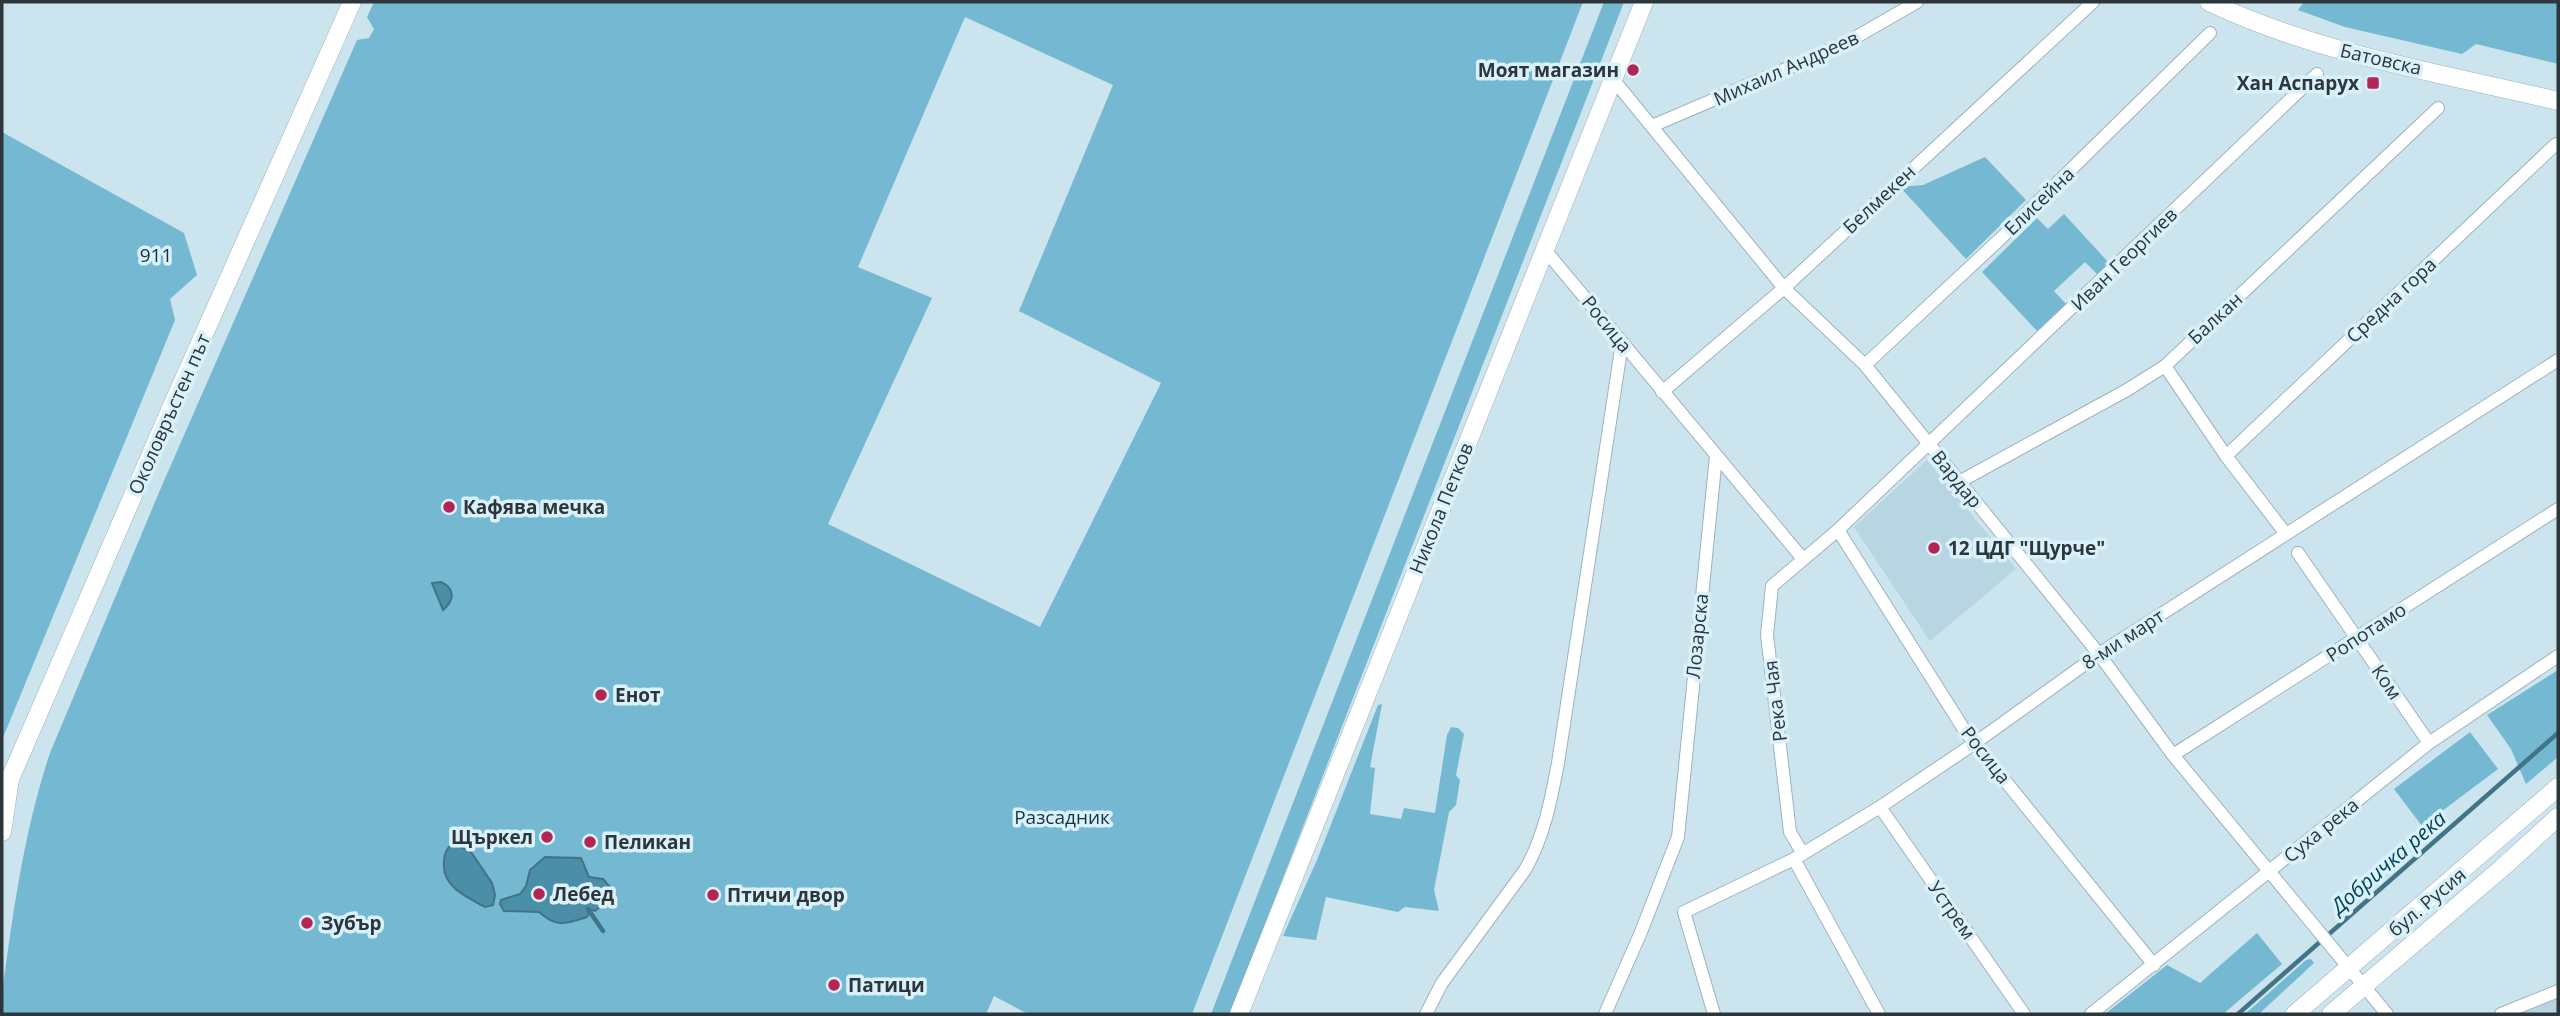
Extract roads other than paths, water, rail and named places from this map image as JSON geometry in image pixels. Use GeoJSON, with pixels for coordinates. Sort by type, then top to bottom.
{"type":"FeatureCollection","features":[{"type":"Feature","properties":{"kind":"main road","name":"Околовръстен път"},"geometry":{"type":"LineString","coordinates":[[2,832],[10,779],[172,404],[352,2]]}},
{"type":"Feature","properties":{"kind":"main road","name":"Никола Петков"},"geometry":{"type":"LineString","coordinates":[[1238,1014],[1644,2]]}},
{"type":"Feature","properties":{"kind":"main road","name":"Батовска"},"geometry":{"type":"LineString","coordinates":[[2209,2],[2232,13],[2340,50],[2558,101]]}},
{"type":"Feature","properties":{"kind":"main road","name":"бул. Русия"},"geometry":{"type":"LineString","coordinates":[[2295,1014],[2344,961],[2558,787]]}},
{"type":"Feature","properties":{"kind":"main road","name":"бул. Русия"},"geometry":{"type":"LineString","coordinates":[[2331,1014],[2558,817]]}},
{"type":"Feature","properties":{"kind":"street","name":"Михаил Андреев"},"geometry":{"type":"LineString","coordinates":[[1652,126],[1844,44],[1917,2]]}},
{"type":"Feature","properties":{"kind":"street","name":"Белмекен"},"geometry":{"type":"LineString","coordinates":[[1662,392],[1784,288],[2093,2]]}},
{"type":"Feature","properties":{"kind":"street","name":"Елисейна"},"geometry":{"type":"LineString","coordinates":[[1865,365],[1998,240],[2210,33]]}},
{"type":"Feature","properties":{"kind":"street","name":"Иван Георгиев"},"geometry":{"type":"LineString","coordinates":[[1930,444],[2317,74]]}},
{"type":"Feature","properties":{"kind":"street","name":"Вардар"},"geometry":{"type":"LineString","coordinates":[[1612,78],[1784,288],[1865,365],[2099,654],[2173,755],[2344,961]]}},
{"type":"Feature","properties":{"kind":"street","name":"Балкан"},"geometry":{"type":"LineString","coordinates":[[1959,482],[2127,390],[2165,366],[2438,108]]}},
{"type":"Feature","properties":{"kind":"street","name":"Средна гора"},"geometry":{"type":"LineString","coordinates":[[2226,456],[2556,144]]}},
{"type":"Feature","properties":{"kind":"street","name":"Росица"},"geometry":{"type":"LineString","coordinates":[[1545,250],[1803,559]]}},
{"type":"Feature","properties":{"kind":"street"},"geometry":{"type":"LineString","coordinates":[[1426,1014],[1442,983],[1536,852],[1548,814],[1558,764],[1622,343]]}},
{"type":"Feature","properties":{"kind":"street","name":"8-ми март"},"geometry":{"type":"LineString","coordinates":[[1714,1014],[1684,912],[1799,856],[1880,807],[2099,654],[2558,360]]}},
{"type":"Feature","properties":{"kind":"street"},"geometry":{"type":"LineString","coordinates":[[2165,366],[2226,456],[2286,534]]}},
{"type":"Feature","properties":{"kind":"street"},"geometry":{"type":"LineString","coordinates":[[1803,559],[1930,444]]}},
{"type":"Feature","properties":{"kind":"street","name":"Лозарска"},"geometry":{"type":"LineString","coordinates":[[1605,1014],[1678,837],[1716,456]]}},
{"type":"Feature","properties":{"kind":"street","name":"Ропотамо"},"geometry":{"type":"LineString","coordinates":[[2173,755],[2558,509]]}},
{"type":"Feature","properties":{"kind":"street","name":"Росица"},"geometry":{"type":"LineString","coordinates":[[1838,530],[1965,731],[2154,965]]}},
{"type":"Feature","properties":{"kind":"street","name":"Ком"},"geometry":{"type":"LineString","coordinates":[[2298,553],[2429,743]]}},
{"type":"Feature","properties":{"kind":"street","name":"Река Чая"},"geometry":{"type":"LineString","coordinates":[[1803,559],[1772,586],[1767,635],[1790,832],[1799,856],[1879,1014]]}},
{"type":"Feature","properties":{"kind":"street","name":"Суха река"},"geometry":{"type":"LineString","coordinates":[[2091,1014],[2429,743],[2558,656]]}},
{"type":"Feature","properties":{"kind":"street","name":"Устрем"},"geometry":{"type":"LineString","coordinates":[[1880,807],[2024,1014]]}},
{"type":"Feature","properties":{"kind":"street"},"geometry":{"type":"LineString","coordinates":[[2344,961],[2386,1014]]}},
{"type":"Feature","properties":{"kind":"street"},"geometry":{"type":"LineString","coordinates":[[2501,1014],[2558,991]]}},
{"type":"Feature","properties":{"kind":"waterway","name":"Добричка река"},"geometry":{"type":"LineString","coordinates":[[2238,1014],[2558,733]]}},
{"type":"Feature","properties":{"kind":"waterway"},"geometry":{"type":"LineString","coordinates":[[588,909],[603,931]]}},
{"type":"Feature","properties":{"kind":"place","name":"Моят магазин"},"geometry":{"type":"Point","coordinates":[1633,70]}},
{"type":"Feature","properties":{"kind":"place","name":"Хан Аспарух"},"geometry":{"type":"Point","coordinates":[2373,83]}},
{"type":"Feature","properties":{"kind":"place","name":"Кафява мечка"},"geometry":{"type":"Point","coordinates":[449,507]}},
{"type":"Feature","properties":{"kind":"place","name":"12 ЦДГ \"Щурче\""},"geometry":{"type":"Point","coordinates":[1934,548]}},
{"type":"Feature","properties":{"kind":"place","name":"Енот"},"geometry":{"type":"Point","coordinates":[601,695]}},
{"type":"Feature","properties":{"kind":"place","name":"Щъркел"},"geometry":{"type":"Point","coordinates":[547,837]}},
{"type":"Feature","properties":{"kind":"place","name":"Пеликан"},"geometry":{"type":"Point","coordinates":[590,842]}},
{"type":"Feature","properties":{"kind":"place","name":"Лебед"},"geometry":{"type":"Point","coordinates":[539,894]}},
{"type":"Feature","properties":{"kind":"place","name":"Птичи двор"},"geometry":{"type":"Point","coordinates":[713,895]}},
{"type":"Feature","properties":{"kind":"place","name":"Зубър"},"geometry":{"type":"Point","coordinates":[307,923]}},
{"type":"Feature","properties":{"kind":"place","name":"Патици"},"geometry":{"type":"Point","coordinates":[834,985]}},
{"type":"Feature","properties":{"kind":"park label","name":"911"},"geometry":{"type":"Point","coordinates":[156,255]}},
{"type":"Feature","properties":{"kind":"park label","name":"Разсадник"},"geometry":{"type":"Point","coordinates":[1062,817]}}]}
